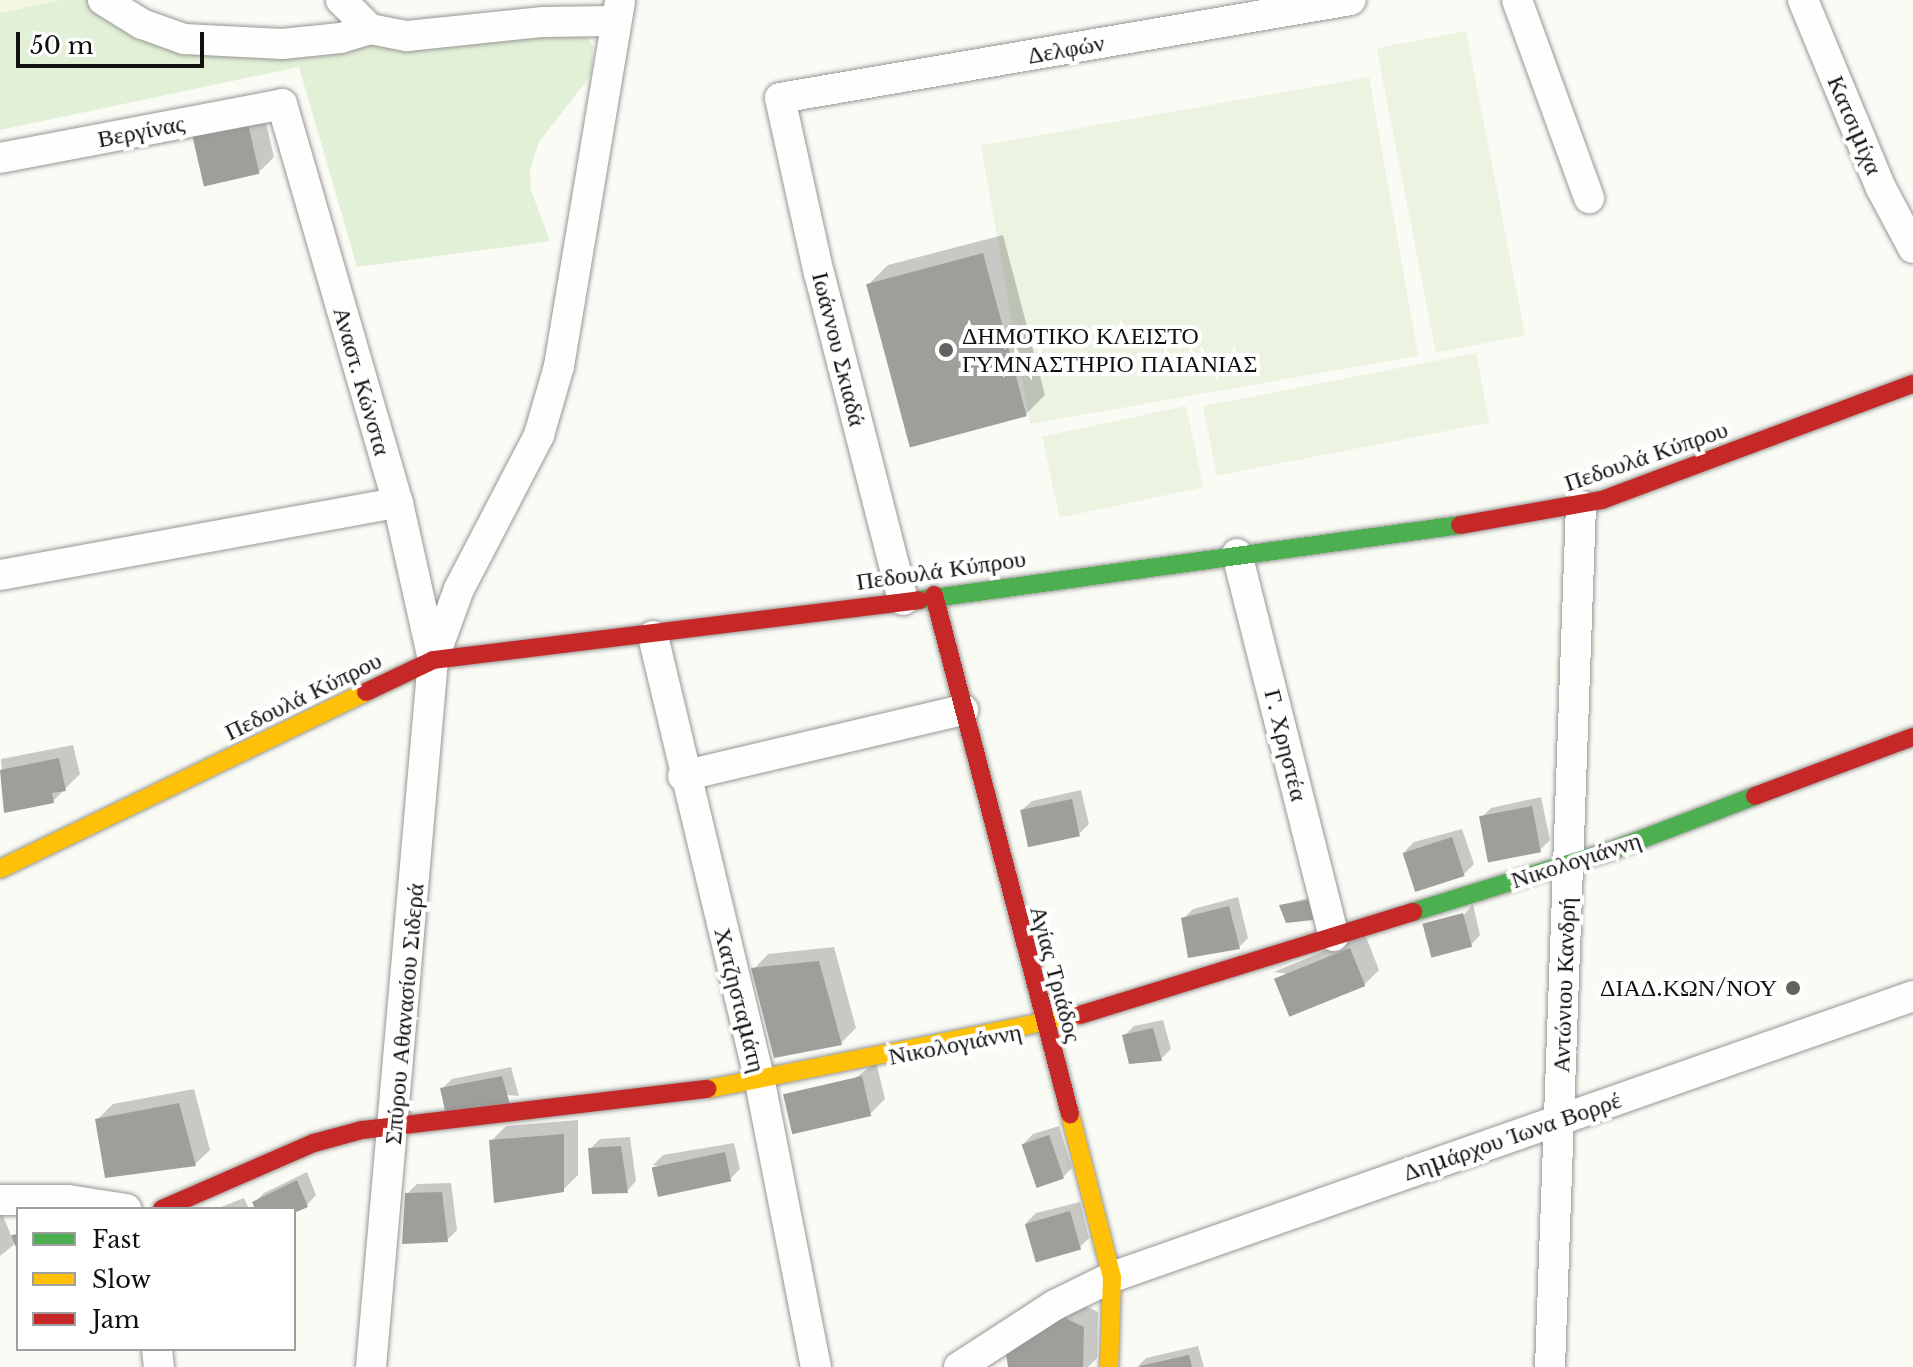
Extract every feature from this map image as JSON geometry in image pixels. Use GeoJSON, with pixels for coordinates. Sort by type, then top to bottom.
{"type":"FeatureCollection","features":[{"type":"Feature","properties":{"kind":"street"},"geometry":{"type":"LineString","coordinates":[[103,0],[142,24],[184,39],[282,44],[341,38],[370,29],[407,36],[618,11],[575,291],[559,366],[539,435],[459,589],[433,660]]}},
{"type":"Feature","properties":{"kind":"street"},"geometry":{"type":"LineString","coordinates":[[341,0],[370,29]]}},
{"type":"Feature","properties":{"kind":"street","name":"Δελφών"},"geometry":{"type":"LineString","coordinates":[[780,98],[1351,0]]}},
{"type":"Feature","properties":{"kind":"street"},"geometry":{"type":"LineString","coordinates":[[1517,0],[1589,198]]}},
{"type":"Feature","properties":{"kind":"street","name":"Κατσιμίχα"},"geometry":{"type":"LineString","coordinates":[[1803,0],[1881,188],[1913,248]]}},
{"type":"Feature","properties":{"kind":"street","name":"Ιωάννου Σκιαδά"},"geometry":{"type":"LineString","coordinates":[[780,98],[819,274],[903,600]]}},
{"type":"Feature","properties":{"kind":"street","name":"Αναστ. Κώνστα"},"geometry":{"type":"LineString","coordinates":[[282,104],[398,503],[433,660]]}},
{"type":"Feature","properties":{"kind":"street","name":"Βεργίνας"},"geometry":{"type":"LineString","coordinates":[[0,158],[282,104]]}},
{"type":"Feature","properties":{"kind":"street","name":"Πεδουλά Κύπρου"},"geometry":{"type":"LineString","coordinates":[[0,869],[433,660],[653,636],[1581,506],[1913,384]]}},
{"type":"Feature","properties":{"kind":"street"},"geometry":{"type":"LineString","coordinates":[[0,575],[398,503]]}},
{"type":"Feature","properties":{"kind":"street","name":"Αντώνιου Κανδρή"},"geometry":{"type":"LineString","coordinates":[[1550,1367],[1581,506]]}},
{"type":"Feature","properties":{"kind":"street","name":"Γ. Χρηστέα"},"geometry":{"type":"LineString","coordinates":[[1237,554],[1334,936]]}},
{"type":"Feature","properties":{"kind":"street","name":"Αγίας Τριάδος"},"geometry":{"type":"LineString","coordinates":[[934,595],[1112,1277],[1109,1367]]}},
{"type":"Feature","properties":{"kind":"street","name":"Χατζησταμάτη"},"geometry":{"type":"LineString","coordinates":[[653,636],[683,776],[760,1082],[816,1367]]}},
{"type":"Feature","properties":{"kind":"street","name":"Σπύρου Αθανασίου Σιδερά"},"geometry":{"type":"LineString","coordinates":[[371,1367],[433,660]]}},
{"type":"Feature","properties":{"kind":"street"},"geometry":{"type":"LineString","coordinates":[[683,776],[963,710]]}},
{"type":"Feature","properties":{"kind":"street","name":"Νικολογιάννη"},"geometry":{"type":"LineString","coordinates":[[167,1207],[314,1143],[362,1130],[394,1130],[760,1082],[1045,1026],[1568,864],[1913,737]]}},
{"type":"Feature","properties":{"kind":"street","name":"Δημάρχου Ίωνα Βορρέ"},"geometry":{"type":"LineString","coordinates":[[959,1367],[1055,1305],[1112,1277],[1913,996]]}},
{"type":"Feature","properties":{"kind":"street"},"geometry":{"type":"LineString","coordinates":[[0,1200],[68,1200],[113,1207]]}},
{"type":"Feature","properties":{"kind":"green space"},"geometry":{"type":"Polygon","coordinates":[[[0,0],[61,0],[0,13],[0,0]]]}},
{"type":"Feature","properties":{"kind":"green space"},"geometry":{"type":"Polygon","coordinates":[[[61,0],[91,0],[139,29],[584,34],[593,46],[591,75],[539,142],[530,170],[531,190],[550,241],[357,267],[299,67],[0,130],[0,13],[61,0]]]}},
{"type":"Feature","properties":{"kind":"green space"},"geometry":{"type":"Polygon","coordinates":[[[1466,31],[1525,335],[1436,353],[1377,48],[1466,31]]]}},
{"type":"Feature","properties":{"kind":"green space"},"geometry":{"type":"Polygon","coordinates":[[[1369,77],[1418,356],[1030,424],[981,145],[1369,77]]]}},
{"type":"Feature","properties":{"kind":"green space"},"geometry":{"type":"Polygon","coordinates":[[[1476,353],[1490,423],[1217,476],[1203,406],[1476,353]]]}},
{"type":"Feature","properties":{"kind":"green space"},"geometry":{"type":"Polygon","coordinates":[[[1186,406],[1203,487],[1059,518],[1042,437],[1186,406]]]}},
{"type":"Feature","properties":{"kind":"building"},"geometry":{"type":"Polygon","coordinates":[[[248,124],[259,174],[204,187],[192,137],[248,124]]]}},
{"type":"Feature","properties":{"kind":"building","name":"ΔΗΜΟΤΙΚΟ ΚΛΕΙΣΤΟ ΓΥΜΝΑΣΤΗΡΙΟ ΠΑΙΑΝΙΑΣ"},"geometry":{"type":"Polygon","coordinates":[[[983,253],[1027,416],[910,448],[866,284],[983,253]]]}},
{"type":"Feature","properties":{"kind":"building"},"geometry":{"type":"Polygon","coordinates":[[[59,758],[66,791],[52,793],[54,803],[4,813],[0,770],[59,758]]]}},
{"type":"Feature","properties":{"kind":"building"},"geometry":{"type":"Polygon","coordinates":[[[1072,799],[1080,836],[1028,847],[1020,810],[1072,799]]]}},
{"type":"Feature","properties":{"kind":"building"},"geometry":{"type":"Polygon","coordinates":[[[1532,806],[1541,852],[1488,862],[1479,816],[1532,806]]]}},
{"type":"Feature","properties":{"kind":"building"},"geometry":{"type":"Polygon","coordinates":[[[1452,837],[1465,876],[1415,892],[1403,853],[1452,837]]]}},
{"type":"Feature","properties":{"kind":"building"},"geometry":{"type":"Polygon","coordinates":[[[1308,900],[1313,920],[1286,923],[1279,905],[1308,900]]]}},
{"type":"Feature","properties":{"kind":"building"},"geometry":{"type":"Polygon","coordinates":[[[1229,906],[1240,949],[1188,958],[1181,918],[1229,906]]]}},
{"type":"Feature","properties":{"kind":"building"},"geometry":{"type":"Polygon","coordinates":[[[1463,913],[1472,947],[1431,958],[1422,924],[1463,913]]]}},
{"type":"Feature","properties":{"kind":"building"},"geometry":{"type":"Polygon","coordinates":[[[1350,948],[1365,986],[1289,1017],[1274,979],[1350,948]]]}},
{"type":"Feature","properties":{"kind":"building"},"geometry":{"type":"Polygon","coordinates":[[[819,961],[842,1045],[774,1058],[751,968],[819,961]]]}},
{"type":"Feature","properties":{"kind":"building"},"geometry":{"type":"Polygon","coordinates":[[[1153,1028],[1162,1061],[1129,1064],[1122,1035],[1153,1028]]]}},
{"type":"Feature","properties":{"kind":"building"},"geometry":{"type":"Polygon","coordinates":[[[502,1076],[511,1108],[446,1115],[440,1088],[502,1076]]]}},
{"type":"Feature","properties":{"kind":"building"},"geometry":{"type":"Polygon","coordinates":[[[862,1076],[871,1116],[792,1134],[783,1094],[862,1076]]]}},
{"type":"Feature","properties":{"kind":"building"},"geometry":{"type":"Polygon","coordinates":[[[179,1103],[196,1166],[105,1178],[95,1119],[179,1103]]]}},
{"type":"Feature","properties":{"kind":"building"},"geometry":{"type":"Polygon","coordinates":[[[564,1134],[564,1192],[494,1203],[489,1140],[564,1134]]]}},
{"type":"Feature","properties":{"kind":"building"},"geometry":{"type":"Polygon","coordinates":[[[1049,1135],[1064,1178],[1037,1188],[1022,1144],[1049,1135]]]}},
{"type":"Feature","properties":{"kind":"building"},"geometry":{"type":"Polygon","coordinates":[[[621,1146],[628,1193],[592,1194],[588,1148],[621,1146]]]}},
{"type":"Feature","properties":{"kind":"building"},"geometry":{"type":"Polygon","coordinates":[[[725,1152],[731,1181],[658,1197],[652,1168],[725,1152]]]}},
{"type":"Feature","properties":{"kind":"building"},"geometry":{"type":"Polygon","coordinates":[[[297,1180],[308,1207],[296,1212],[296,1207],[254,1207],[252,1202],[297,1180]]]}},
{"type":"Feature","properties":{"kind":"building"},"geometry":{"type":"Polygon","coordinates":[[[442,1192],[448,1242],[402,1244],[405,1193],[442,1192]]]}},
{"type":"Feature","properties":{"kind":"building"},"geometry":{"type":"Polygon","coordinates":[[[1070,1211],[1081,1249],[1036,1262],[1025,1224],[1070,1211]]]}},
{"type":"Feature","properties":{"kind":"building"},"geometry":{"type":"Polygon","coordinates":[[[1063,1317],[1084,1327],[1083,1367],[1008,1367],[1006,1354],[1063,1317]]]}},
{"type":"Feature","properties":{"kind":"building"},"geometry":{"type":"Polygon","coordinates":[[[1189,1355],[1192,1367],[1140,1367],[1140,1366],[1189,1355]]]}},
{"type":"Feature","properties":{"kind":"traffic: fast"},"geometry":{"type":"LineString","coordinates":[[919,600],[1460,525]]}},
{"type":"Feature","properties":{"kind":"traffic: fast"},"geometry":{"type":"LineString","coordinates":[[1413,912],[1616,849],[1755,796]]}},
{"type":"Feature","properties":{"kind":"traffic: slow"},"geometry":{"type":"LineString","coordinates":[[0,869],[366,692]]}},
{"type":"Feature","properties":{"kind":"traffic: slow"},"geometry":{"type":"LineString","coordinates":[[708,1089],[1080,1015]]}},
{"type":"Feature","properties":{"kind":"traffic: slow"},"geometry":{"type":"LineString","coordinates":[[1070,1114],[1112,1277],[1109,1367]]}},
{"type":"Feature","properties":{"kind":"traffic: jam"},"geometry":{"type":"LineString","coordinates":[[1460,525],[1602,500],[1913,384]]}},
{"type":"Feature","properties":{"kind":"traffic: jam"},"geometry":{"type":"LineString","coordinates":[[934,595],[1070,1114]]}},
{"type":"Feature","properties":{"kind":"traffic: jam"},"geometry":{"type":"LineString","coordinates":[[366,692],[433,660],[919,600]]}},
{"type":"Feature","properties":{"kind":"traffic: jam"},"geometry":{"type":"LineString","coordinates":[[1755,796],[1913,737]]}},
{"type":"Feature","properties":{"kind":"traffic: jam"},"geometry":{"type":"LineString","coordinates":[[1080,1015],[1413,912]]}},
{"type":"Feature","properties":{"kind":"traffic: jam"},"geometry":{"type":"LineString","coordinates":[[167,1207],[314,1143],[362,1130],[708,1089]]}},
{"type":"Feature","properties":{"kind":"place","name":"ΔΗΜΟΤΙΚΟ ΚΛΕΙΣΤΟ ΓΥΜΝΑΣΤΗΡΙΟ ΠΑΙΑΝΙΑΣ"},"geometry":{"type":"Point","coordinates":[946,350]}},
{"type":"Feature","properties":{"kind":"place","name":"ΔΙΑΔ.ΚΩΝ/ΝΟΥ"},"geometry":{"type":"Point","coordinates":[1793,988]}}]}
